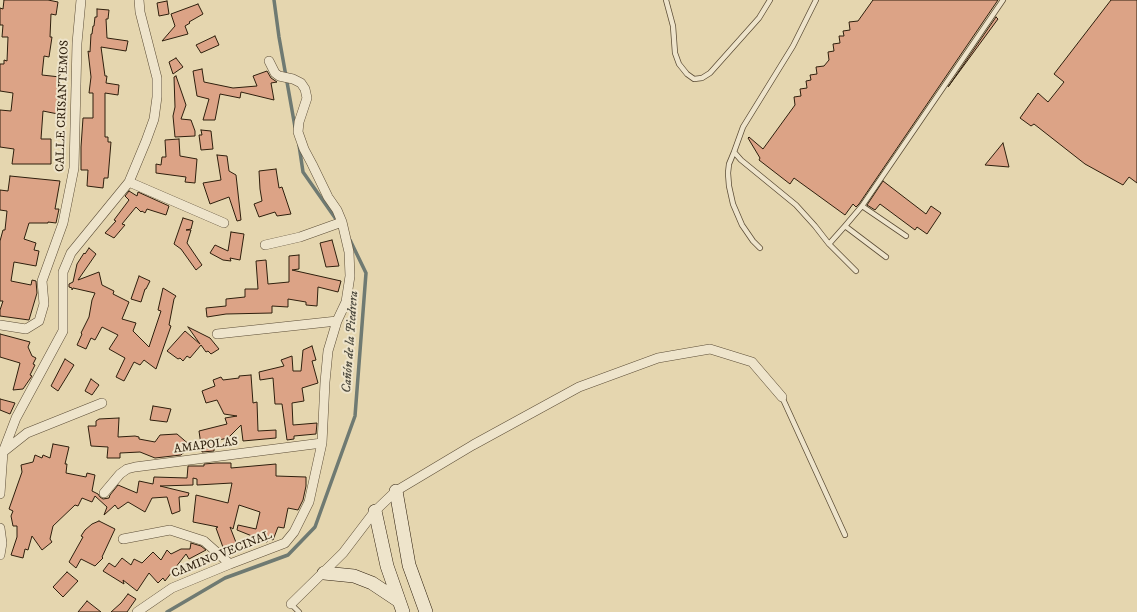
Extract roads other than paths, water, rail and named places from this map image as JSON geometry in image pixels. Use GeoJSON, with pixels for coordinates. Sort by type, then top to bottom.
{"type":"FeatureCollection","features":[{"type":"Feature","properties":{"kind":"main road"},"geometry":{"type":"LineString","coordinates":[[396,491],[409,565],[426,612]]}},
{"type":"Feature","properties":{"kind":"main road"},"geometry":{"type":"LineString","coordinates":[[375,511],[387,566],[401,606]]}},
{"type":"Feature","properties":{"kind":"main road"},"geometry":{"type":"LineString","coordinates":[[324,573],[354,576],[372,583],[401,606]]}},
{"type":"Feature","properties":{"kind":"street","name":"CALLE CRISANTEMOS"},"geometry":{"type":"LineString","coordinates":[[0,325],[26,329],[39,321],[44,304],[42,281],[63,223],[74,168],[77,43],[81,0]]}},
{"type":"Feature","properties":{"kind":"street"},"geometry":{"type":"LineString","coordinates":[[0,494],[3,452],[16,418],[63,331],[63,272],[71,253],[129,182],[154,119],[157,97],[157,78],[140,12],[139,0]]}},
{"type":"Feature","properties":{"kind":"street","name":"CAMINO VECINAL"},"geometry":{"type":"LineString","coordinates":[[137,612],[172,588],[284,543],[294,532],[309,502],[322,443],[328,351],[337,321],[346,302],[350,276],[349,252],[338,210],[328,196],[304,149],[298,132],[299,122],[307,98],[305,89],[301,83],[279,76],[275,73],[269,61]]}},
{"type":"Feature","properties":{"kind":"street"},"geometry":{"type":"LineString","coordinates":[[129,182],[224,223]]}},
{"type":"Feature","properties":{"kind":"street"},"geometry":{"type":"LineString","coordinates":[[265,245],[300,237],[342,222]]}},
{"type":"Feature","properties":{"kind":"street"},"geometry":{"type":"LineString","coordinates":[[217,334],[337,321]]}},
{"type":"Feature","properties":{"kind":"street"},"geometry":{"type":"LineString","coordinates":[[291,604],[344,553],[375,511],[396,491],[473,445],[579,387],[658,358],[710,349],[752,362],[782,397]]}},
{"type":"Feature","properties":{"kind":"street"},"geometry":{"type":"LineString","coordinates":[[3,452],[28,433],[102,404]]}},
{"type":"Feature","properties":{"kind":"street","name":"AMAPOLAS"},"geometry":{"type":"LineString","coordinates":[[104,493],[120,474],[127,469],[135,467],[322,443]]}},
{"type":"Feature","properties":{"kind":"street"},"geometry":{"type":"LineString","coordinates":[[0,528],[2,543],[0,555]]}},
{"type":"Feature","properties":{"kind":"street"},"geometry":{"type":"LineString","coordinates":[[123,539],[170,530],[204,541],[230,564]]}},
{"type":"Feature","properties":{"kind":"lane"},"geometry":{"type":"LineString","coordinates":[[666,0],[673,26],[675,53],[677,59],[687,74],[694,79],[702,78],[710,73],[759,18],[770,0]]}},
{"type":"Feature","properties":{"kind":"lane"},"geometry":{"type":"LineString","coordinates":[[760,248],[742,225],[733,204],[728,173],[730,164],[743,127],[793,46],[816,0]]}},
{"type":"Feature","properties":{"kind":"lane"},"geometry":{"type":"LineString","coordinates":[[829,244],[862,206],[1003,0]]}},
{"type":"Feature","properties":{"kind":"lane"},"geometry":{"type":"LineString","coordinates":[[734,152],[741,160],[796,205],[829,244],[856,271]]}},
{"type":"Feature","properties":{"kind":"lane"},"geometry":{"type":"LineString","coordinates":[[862,206],[906,236]]}},
{"type":"Feature","properties":{"kind":"lane"},"geometry":{"type":"LineString","coordinates":[[845,226],[886,256]]}},
{"type":"Feature","properties":{"kind":"lane"},"geometry":{"type":"LineString","coordinates":[[782,397],[845,536]]}},
{"type":"Feature","properties":{"kind":"lane"},"geometry":{"type":"LineString","coordinates":[[291,604],[299,612]]}},
{"type":"Feature","properties":{"kind":"waterway","name":"Cañón de la Piedrera"},"geometry":{"type":"LineString","coordinates":[[274,0],[295,127]]}},
{"type":"Feature","properties":{"kind":"waterway","name":"Cañón de la Piedrera"},"geometry":{"type":"LineString","coordinates":[[299,145],[303,172],[338,222]]}},
{"type":"Feature","properties":{"kind":"waterway","name":"Cañón de la Piedrera"},"geometry":{"type":"LineString","coordinates":[[167,612],[225,578],[288,555],[315,527],[355,416],[366,273],[350,240]]}}]}
